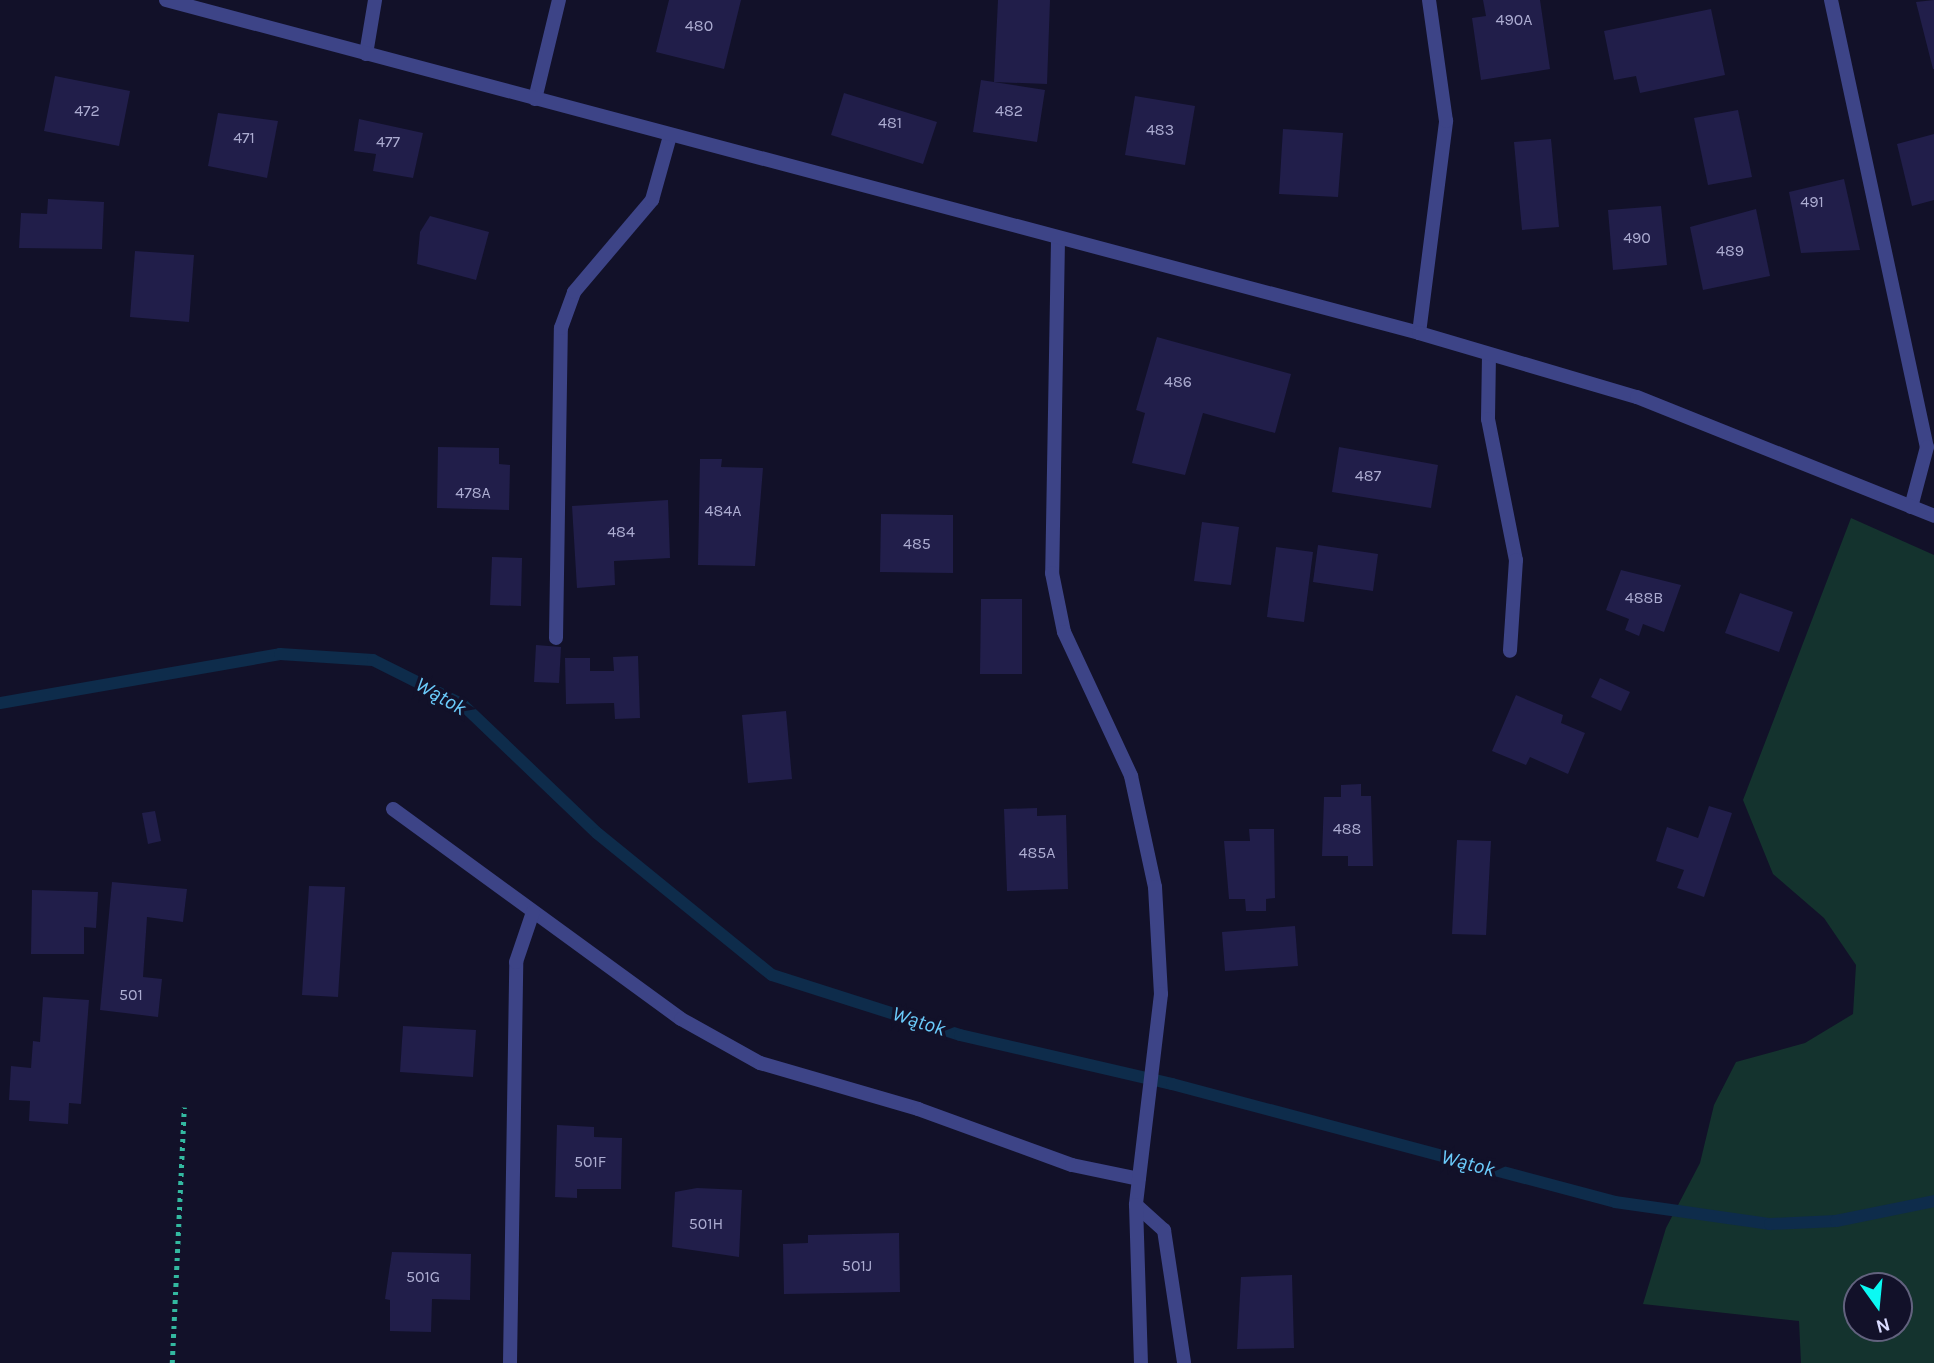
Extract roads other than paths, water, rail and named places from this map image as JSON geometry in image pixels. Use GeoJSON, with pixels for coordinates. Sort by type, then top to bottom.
{"type":"FeatureCollection","features":[{"type":"Feature","properties":{"kind":"street"},"geometry":{"type":"LineString","coordinates":[[166,0],[1058,240],[1419,333],[1745,436],[1934,516]]}},
{"type":"Feature","properties":{"kind":"street"},"geometry":{"type":"LineString","coordinates":[[366,54],[376,0]]}},
{"type":"Feature","properties":{"kind":"street"},"geometry":{"type":"LineString","coordinates":[[535,99],[559,0]]}},
{"type":"Feature","properties":{"kind":"street"},"geometry":{"type":"LineString","coordinates":[[1419,333],[1446,121],[1429,0]]}},
{"type":"Feature","properties":{"kind":"street"},"geometry":{"type":"LineString","coordinates":[[1831,0],[1927,447],[1911,506]]}},
{"type":"Feature","properties":{"kind":"street"},"geometry":{"type":"LineString","coordinates":[[556,638],[561,328],[574,292],[652,201],[670,136]]}},
{"type":"Feature","properties":{"kind":"street"},"geometry":{"type":"LineString","coordinates":[[1058,240],[1052,573],[1064,632],[1131,776],[1155,887],[1160,1006],[1136,1205],[1141,1363]]}},
{"type":"Feature","properties":{"kind":"street"},"geometry":{"type":"LineString","coordinates":[[1489,355],[1488,419],[1516,560],[1510,651]]}},
{"type":"Feature","properties":{"kind":"street"},"geometry":{"type":"LineString","coordinates":[[393,809],[681,1019],[760,1063],[918,1109],[1072,1165],[1139,1179]]}},
{"type":"Feature","properties":{"kind":"street"},"geometry":{"type":"LineString","coordinates":[[510,1363],[516,962],[533,912]]}},
{"type":"Feature","properties":{"kind":"street"},"geometry":{"type":"LineString","coordinates":[[1136,1205],[1164,1230],[1184,1363]]}},
{"type":"Feature","properties":{"kind":"waterway","name":"Wątok"},"geometry":{"type":"LineString","coordinates":[[0,703],[280,654],[373,660],[463,705],[597,833],[772,975],[960,1035],[1172,1084],[1615,1202],[1770,1224],[1836,1221],[1934,1201]]}}]}
